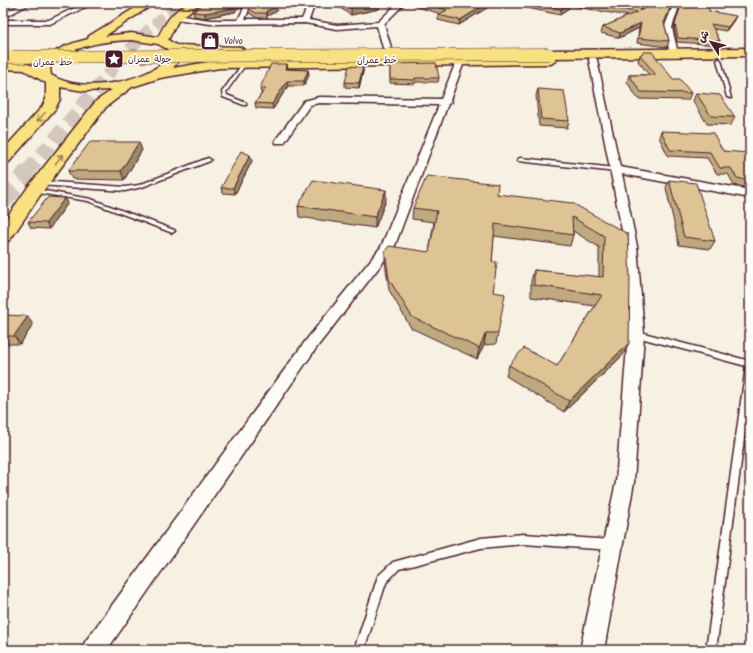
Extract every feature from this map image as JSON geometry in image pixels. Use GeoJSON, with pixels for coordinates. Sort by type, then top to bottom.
{"type":"FeatureCollection","features":[{"type":"Feature","properties":{"kind":"main road"},"geometry":{"type":"LineString","coordinates":[[83,44],[150,3]]}},
{"type":"Feature","properties":{"kind":"main road"},"geometry":{"type":"LineString","coordinates":[[162,41],[176,17],[195,3]]}},
{"type":"Feature","properties":{"kind":"main road"},"geometry":{"type":"LineString","coordinates":[[111,27],[142,32],[168,29]]}},
{"type":"Feature","properties":{"kind":"main road"},"geometry":{"type":"LineString","coordinates":[[168,29],[176,39],[190,46],[206,50]]}},
{"type":"Feature","properties":{"kind":"main road"},"geometry":{"type":"LineString","coordinates":[[4,59],[70,48],[118,37],[142,37],[162,41],[174,48],[206,50],[528,52],[550,57]]}},
{"type":"Feature","properties":{"kind":"main road"},"geometry":{"type":"LineString","coordinates":[[3,159],[48,109],[53,99],[49,79],[44,67],[53,56],[70,48]]}},
{"type":"Feature","properties":{"kind":"main road"},"geometry":{"type":"LineString","coordinates":[[158,74],[171,65],[177,56],[174,48]]}},
{"type":"Feature","properties":{"kind":"main road"},"geometry":{"type":"LineString","coordinates":[[220,64],[211,62],[207,58],[215,53],[228,51]]}},
{"type":"Feature","properties":{"kind":"main road","name":"خط عمران"},"geometry":{"type":"LineString","coordinates":[[4,59],[531,58],[750,52]]}},
{"type":"Feature","properties":{"kind":"main road"},"geometry":{"type":"LineString","coordinates":[[4,59],[14,65],[34,69],[49,79],[74,87],[103,88],[133,83],[158,74],[220,64],[460,62],[550,57]]}},
{"type":"Feature","properties":{"kind":"main road","name":"خط عمران"},"geometry":{"type":"LineString","coordinates":[[4,59],[550,57],[593,60],[750,59]]}},
{"type":"Feature","properties":{"kind":"main road"},"geometry":{"type":"LineString","coordinates":[[3,236],[37,187],[101,104],[133,83]]}},
{"type":"Feature","properties":{"kind":"main road"},"geometry":{"type":"LineString","coordinates":[[53,99],[87,96],[98,97],[101,100],[101,104]]}},
{"type":"Feature","properties":{"kind":"street"},"geometry":{"type":"LineString","coordinates":[[9,4],[28,3]]}},
{"type":"Feature","properties":{"kind":"street"},"geometry":{"type":"LineString","coordinates":[[3,16],[28,3]]}},
{"type":"Feature","properties":{"kind":"street"},"geometry":{"type":"LineString","coordinates":[[3,22],[50,22],[91,3]]}},
{"type":"Feature","properties":{"kind":"street"},"geometry":{"type":"LineString","coordinates":[[241,20],[247,7],[254,3]]}},
{"type":"Feature","properties":{"kind":"street"},"geometry":{"type":"LineString","coordinates":[[305,21],[312,3]]}},
{"type":"Feature","properties":{"kind":"street"},"geometry":{"type":"LineString","coordinates":[[176,17],[210,22],[241,20],[252,22],[305,21],[336,27],[380,24],[402,3]]}},
{"type":"Feature","properties":{"kind":"street"},"geometry":{"type":"LineString","coordinates":[[674,53],[668,28],[677,3]]}},
{"type":"Feature","properties":{"kind":"street"},"geometry":{"type":"LineString","coordinates":[[380,24],[388,51]]}},
{"type":"Feature","properties":{"kind":"street"},"geometry":{"type":"LineString","coordinates":[[592,650],[625,482],[636,334],[631,246],[593,60]]}},
{"type":"Feature","properties":{"kind":"street"},"geometry":{"type":"LineString","coordinates":[[93,650],[312,343],[387,248],[446,102],[460,62]]}},
{"type":"Feature","properties":{"kind":"street"},"geometry":{"type":"LineString","coordinates":[[280,141],[307,103],[319,100],[446,102]]}},
{"type":"Feature","properties":{"kind":"street"},"geometry":{"type":"LineString","coordinates":[[616,170],[750,194]]}},
{"type":"Feature","properties":{"kind":"lane"},"geometry":{"type":"LineString","coordinates":[[719,60],[729,97]]}},
{"type":"Feature","properties":{"kind":"lane"},"geometry":{"type":"LineString","coordinates":[[244,64],[224,92],[225,96],[244,104]]}},
{"type":"Feature","properties":{"kind":"lane"},"geometry":{"type":"LineString","coordinates":[[37,187],[125,189],[140,186],[208,160]]}},
{"type":"Feature","properties":{"kind":"lane"},"geometry":{"type":"LineString","coordinates":[[520,160],[616,170]]}},
{"type":"Feature","properties":{"kind":"lane"},"geometry":{"type":"LineString","coordinates":[[37,187],[89,200],[172,231]]}},
{"type":"Feature","properties":{"kind":"lane"},"geometry":{"type":"LineString","coordinates":[[636,334],[750,365],[710,650]]}},
{"type":"Feature","properties":{"kind":"lane"},"geometry":{"type":"LineString","coordinates":[[358,650],[382,580],[396,565],[481,543],[523,539],[612,546]]}},
{"type":"Feature","properties":{"kind":"building"},"geometry":{"type":"Polygon","coordinates":[[[204,3],[237,3],[234,8],[205,13],[193,12],[204,3]]]}},
{"type":"Feature","properties":{"kind":"building"},"geometry":{"type":"Polygon","coordinates":[[[253,3],[271,3],[276,7],[266,11],[267,13],[256,13],[249,9],[253,3]]]}},
{"type":"Feature","properties":{"kind":"building"},"geometry":{"type":"Polygon","coordinates":[[[343,3],[378,3],[351,8],[343,3]]]}},
{"type":"Feature","properties":{"kind":"building"},"geometry":{"type":"Polygon","coordinates":[[[423,3],[488,3],[460,20],[438,15],[447,10],[423,3]]]}},
{"type":"Feature","properties":{"kind":"building"},"geometry":{"type":"Polygon","coordinates":[[[530,3],[569,3],[561,9],[530,3]]]}},
{"type":"Feature","properties":{"kind":"building"},"geometry":{"type":"Polygon","coordinates":[[[587,3],[645,3],[639,11],[651,5],[670,8],[664,23],[669,41],[638,38],[641,23],[620,33],[603,27],[637,12],[587,3]]]}},
{"type":"Feature","properties":{"kind":"building"},"geometry":{"type":"Polygon","coordinates":[[[683,3],[708,3],[709,11],[736,16],[728,27],[711,24],[720,41],[678,38],[675,24],[683,3]]]}},
{"type":"Feature","properties":{"kind":"building"},"geometry":{"type":"Polygon","coordinates":[[[644,52],[652,52],[673,79],[680,79],[691,93],[641,92],[629,75],[656,75],[640,55],[644,52]]]}},
{"type":"Feature","properties":{"kind":"building"},"geometry":{"type":"Polygon","coordinates":[[[436,63],[439,78],[415,78],[415,80],[390,79],[390,64],[436,63]]]}},
{"type":"Feature","properties":{"kind":"building"},"geometry":{"type":"Polygon","coordinates":[[[271,64],[287,64],[285,69],[308,70],[304,81],[287,81],[272,104],[255,103],[266,88],[260,88],[271,64]]]}},
{"type":"Feature","properties":{"kind":"building"},"geometry":{"type":"Polygon","coordinates":[[[349,66],[363,67],[359,83],[345,82],[349,66]]]}},
{"type":"Feature","properties":{"kind":"building"},"geometry":{"type":"Polygon","coordinates":[[[538,89],[564,91],[569,121],[541,119],[538,89]]]}},
{"type":"Feature","properties":{"kind":"building"},"geometry":{"type":"Polygon","coordinates":[[[696,93],[720,95],[735,117],[711,116],[696,93]]]}},
{"type":"Feature","properties":{"kind":"building"},"geometry":{"type":"Polygon","coordinates":[[[661,131],[713,133],[723,151],[749,153],[750,181],[737,178],[731,168],[720,168],[710,152],[670,150],[661,131]]]}},
{"type":"Feature","properties":{"kind":"building"},"geometry":{"type":"Polygon","coordinates":[[[90,142],[139,142],[121,171],[68,171],[90,142]]]}},
{"type":"Feature","properties":{"kind":"building"},"geometry":{"type":"Polygon","coordinates":[[[241,151],[250,155],[233,188],[221,188],[241,151]]]}},
{"type":"Feature","properties":{"kind":"building"},"geometry":{"type":"Polygon","coordinates":[[[427,176],[498,184],[497,194],[572,203],[628,234],[630,279],[629,343],[569,401],[509,365],[524,348],[557,366],[602,295],[534,285],[534,270],[603,277],[604,236],[572,217],[573,235],[495,224],[492,262],[497,262],[493,292],[505,294],[498,333],[486,333],[479,348],[412,317],[389,279],[385,251],[389,246],[429,252],[437,211],[413,208],[427,176]]]}},
{"type":"Feature","properties":{"kind":"building"},"geometry":{"type":"Polygon","coordinates":[[[313,180],[386,190],[375,217],[298,206],[313,180]]]}},
{"type":"Feature","properties":{"kind":"building"},"geometry":{"type":"Polygon","coordinates":[[[669,180],[696,183],[715,241],[684,237],[669,180]]]}},
{"type":"Feature","properties":{"kind":"building"},"geometry":{"type":"Polygon","coordinates":[[[48,197],[65,198],[46,223],[28,222],[48,197]]]}},
{"type":"Feature","properties":{"kind":"building"},"geometry":{"type":"Polygon","coordinates":[[[3,315],[28,316],[14,336],[3,336],[3,315]]]}},
{"type":"Feature","properties":{"kind":"tunnel"},"geometry":{"type":"LineString","coordinates":[[107,76],[142,36],[183,3]]}},
{"type":"Feature","properties":{"kind":"tunnel"},"geometry":{"type":"LineString","coordinates":[[27,172],[108,75]]}},
{"type":"Feature","properties":{"kind":"tunnel"},"geometry":{"type":"LineString","coordinates":[[3,201],[28,171]]}},
{"type":"Feature","properties":{"kind":"place","name":"Volvo"},"geometry":{"type":"Point","coordinates":[210,41]}},
{"type":"Feature","properties":{"kind":"place","name":"جولة عمران"},"geometry":{"type":"Point","coordinates":[114,59]}}]}
